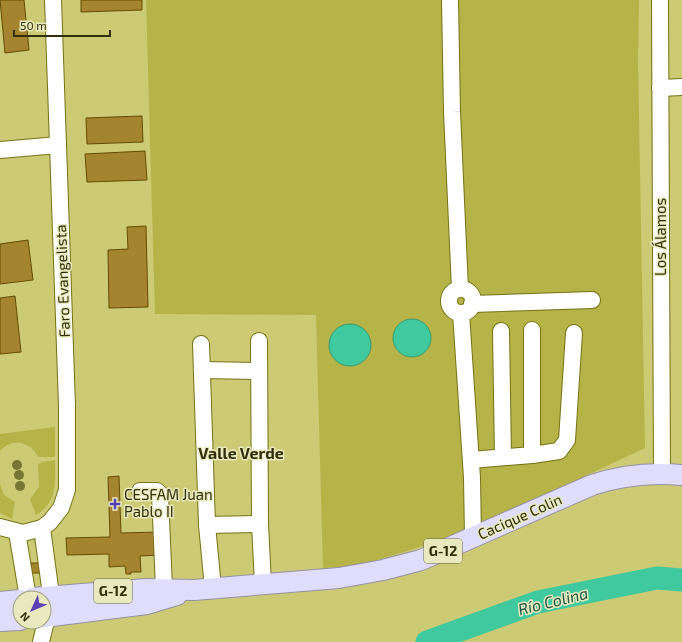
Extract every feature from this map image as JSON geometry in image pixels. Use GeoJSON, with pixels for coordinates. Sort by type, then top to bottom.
{"type":"FeatureCollection","features":[{"type":"Feature","properties":{"kind":"main road","name":"Cacique Colin"},"geometry":{"type":"LineString","coordinates":[[194,590],[339,578],[383,570],[421,560],[592,485],[632,475],[682,475]]}},
{"type":"Feature","properties":{"kind":"main road","name":"G-12"},"geometry":{"type":"LineString","coordinates":[[52,596],[146,588],[194,590]]}},
{"type":"Feature","properties":{"kind":"main road","name":"G-12"},"geometry":{"type":"LineString","coordinates":[[52,615],[147,604],[194,590]]}},
{"type":"Feature","properties":{"kind":"main road"},"geometry":{"type":"LineString","coordinates":[[0,602],[12,601]]}},
{"type":"Feature","properties":{"kind":"main road"},"geometry":{"type":"LineString","coordinates":[[0,621],[12,620]]}},
{"type":"Feature","properties":{"kind":"street","name":"Faro Evangelista"},"geometry":{"type":"LineString","coordinates":[[42,528],[50,522],[61,508],[67,490],[68,480],[53,0]]}},
{"type":"Feature","properties":{"kind":"street"},"geometry":{"type":"LineString","coordinates":[[450,0],[452,112],[460,289],[470,294],[467,308],[473,538]]}},
{"type":"Feature","properties":{"kind":"street","name":"Los Álamos"},"geometry":{"type":"LineString","coordinates":[[660,0],[662,474]]}},
{"type":"Feature","properties":{"kind":"street"},"geometry":{"type":"LineString","coordinates":[[660,88],[682,87]]}},
{"type":"Feature","properties":{"kind":"street"},"geometry":{"type":"LineString","coordinates":[[0,150],[58,145]]}},
{"type":"Feature","properties":{"kind":"street"},"geometry":{"type":"LineString","coordinates":[[467,308],[592,300]]}},
{"type":"Feature","properties":{"kind":"street"},"geometry":{"type":"LineString","coordinates":[[532,330],[532,455]]}},
{"type":"Feature","properties":{"kind":"street"},"geometry":{"type":"LineString","coordinates":[[502,331],[503,457]]}},
{"type":"Feature","properties":{"kind":"street"},"geometry":{"type":"LineString","coordinates":[[471,460],[552,454],[559,451],[567,440],[574,333]]}},
{"type":"Feature","properties":{"kind":"street"},"geometry":{"type":"LineString","coordinates":[[259,341],[260,524],[263,584]]}},
{"type":"Feature","properties":{"kind":"street"},"geometry":{"type":"LineString","coordinates":[[201,344],[207,525],[214,588]]}},
{"type":"Feature","properties":{"kind":"street"},"geometry":{"type":"LineString","coordinates":[[203,370],[259,371]]}},
{"type":"Feature","properties":{"kind":"street"},"geometry":{"type":"LineString","coordinates":[[140,492],[157,491],[160,494],[164,589]]}},
{"type":"Feature","properties":{"kind":"street"},"geometry":{"type":"LineString","coordinates":[[207,525],[260,524]]}},
{"type":"Feature","properties":{"kind":"street"},"geometry":{"type":"LineString","coordinates":[[0,527],[17,532],[30,532],[42,528],[42,590]]}},
{"type":"Feature","properties":{"kind":"street"},"geometry":{"type":"LineString","coordinates":[[17,532],[27,590]]}},
{"type":"Feature","properties":{"kind":"street"},"geometry":{"type":"LineString","coordinates":[[41,642],[43,630]]}},
{"type":"Feature","properties":{"kind":"shaded area"},"geometry":{"type":"Polygon","coordinates":[[[146,0],[639,0],[638,61],[645,448],[462,534],[358,566],[323,568],[316,315],[155,314],[146,0]]]}},
{"type":"Feature","properties":{"kind":"shaded area"},"geometry":{"type":"Polygon","coordinates":[[[408,319],[416,319],[426,324],[430,331],[430,345],[426,352],[416,357],[408,357],[398,352],[396,349],[393,342],[393,334],[398,324],[401,322],[408,319]]]}},
{"type":"Feature","properties":{"kind":"shaded area"},"geometry":{"type":"Polygon","coordinates":[[[350,324],[365,330],[371,345],[365,360],[350,366],[335,360],[329,345],[335,330],[350,324]]]}},
{"type":"Feature","properties":{"kind":"shaded area"},"geometry":{"type":"Polygon","coordinates":[[[55,427],[55,457],[38,457],[31,448],[21,443],[10,444],[0,451],[0,434],[55,427]]]}},
{"type":"Feature","properties":{"kind":"shaded area"},"geometry":{"type":"Polygon","coordinates":[[[55,460],[55,484],[52,498],[43,510],[36,515],[30,499],[39,487],[38,465],[42,462],[55,460]]]}},
{"type":"Feature","properties":{"kind":"shaded area"},"geometry":{"type":"Polygon","coordinates":[[[0,484],[4,495],[15,502],[12,519],[0,513],[0,484]]]}},
{"type":"Feature","properties":{"kind":"building"},"geometry":{"type":"Polygon","coordinates":[[[0,0],[24,0],[29,50],[5,53],[0,0]]]}},
{"type":"Feature","properties":{"kind":"building"},"geometry":{"type":"Polygon","coordinates":[[[81,0],[142,0],[142,10],[81,12],[81,0]]]}},
{"type":"Feature","properties":{"kind":"building"},"geometry":{"type":"Polygon","coordinates":[[[142,116],[143,142],[87,144],[86,118],[142,116]]]}},
{"type":"Feature","properties":{"kind":"building"},"geometry":{"type":"Polygon","coordinates":[[[145,151],[147,180],[87,182],[85,154],[145,151]]]}},
{"type":"Feature","properties":{"kind":"building"},"geometry":{"type":"Polygon","coordinates":[[[146,226],[148,307],[109,308],[108,250],[128,249],[127,227],[146,226]]]}},
{"type":"Feature","properties":{"kind":"building"},"geometry":{"type":"Polygon","coordinates":[[[28,240],[33,280],[0,284],[0,244],[28,240]]]}},
{"type":"Feature","properties":{"kind":"building"},"geometry":{"type":"Polygon","coordinates":[[[15,296],[21,352],[0,354],[0,298],[15,296]]]}},
{"type":"Feature","properties":{"kind":"building","name":"CESFAM Juan Pablo II"},"geometry":{"type":"Polygon","coordinates":[[[119,476],[121,533],[160,532],[160,555],[140,556],[141,572],[131,572],[131,574],[126,574],[125,566],[109,567],[109,554],[67,555],[66,538],[110,537],[108,477],[119,476]]]}},
{"type":"Feature","properties":{"kind":"building"},"geometry":{"type":"Polygon","coordinates":[[[31,563],[40,563],[40,573],[31,573],[31,563]]]}},
{"type":"Feature","properties":{"kind":"waterway","name":"Río Colina"},"geometry":{"type":"LineString","coordinates":[[427,642],[538,602],[657,578],[682,580]]}},
{"type":"Feature","properties":{"kind":"place","name":"CESFAM Juan Pablo II"},"geometry":{"type":"Point","coordinates":[115,504]}},
{"type":"Feature","properties":{"kind":"district","name":"Valle Verde"},"geometry":{"type":"Point","coordinates":[241,453]}}]}
